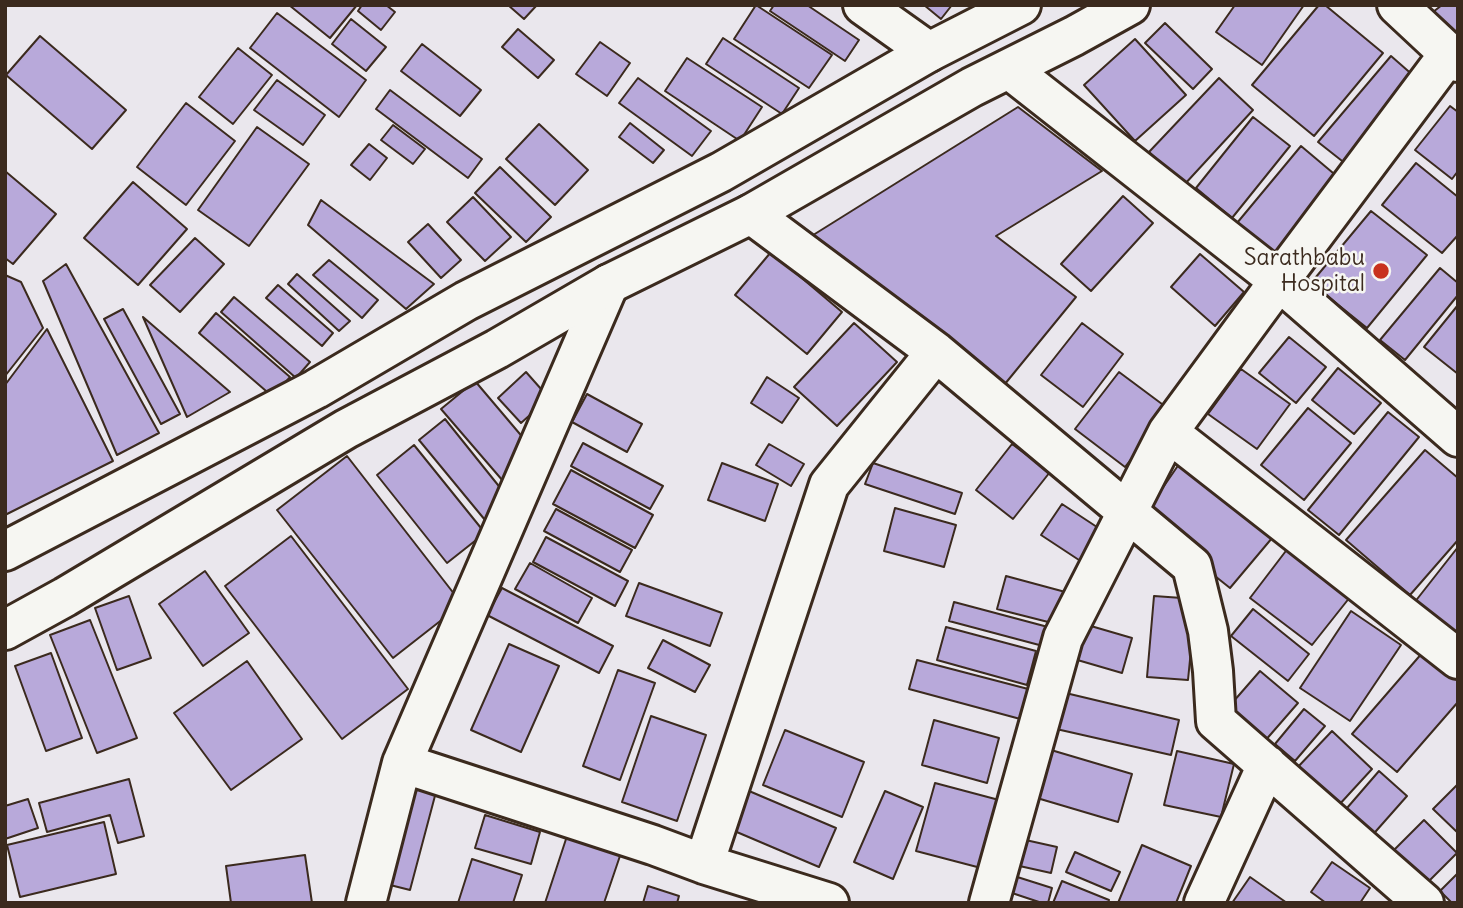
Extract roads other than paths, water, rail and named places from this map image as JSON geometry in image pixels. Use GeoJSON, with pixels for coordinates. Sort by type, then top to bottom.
{"type":"FeatureCollection","features":[{"type":"Feature","properties":{"kind":"street"},"geometry":{"type":"LineString","coordinates":[[863,5],[929,52]]}},
{"type":"Feature","properties":{"kind":"street"},"geometry":{"type":"LineString","coordinates":[[5,551],[316,389],[466,301],[721,172],[929,52],[1021,5]]}},
{"type":"Feature","properties":{"kind":"street"},"geometry":{"type":"LineString","coordinates":[[5,630],[346,429],[497,349],[610,284],[751,214],[972,87],[1129,5]]}},
{"type":"Feature","properties":{"kind":"street"},"geometry":{"type":"LineString","coordinates":[[989,903],[1063,638],[1168,432],[1279,281],[1453,58],[1397,5]]}},
{"type":"Feature","properties":{"kind":"street"},"geometry":{"type":"LineString","coordinates":[[1009,69],[1279,281],[1458,437]]}},
{"type":"Feature","properties":{"kind":"street"},"geometry":{"type":"LineString","coordinates":[[751,214],[936,352],[1192,566],[1208,631],[1216,721],[1424,903]]}},
{"type":"Feature","properties":{"kind":"street"},"geometry":{"type":"LineString","coordinates":[[366,903],[402,763],[610,284]]}},
{"type":"Feature","properties":{"kind":"street"},"geometry":{"type":"LineString","coordinates":[[704,864],[829,485],[936,352]]}},
{"type":"Feature","properties":{"kind":"street"},"geometry":{"type":"LineString","coordinates":[[1168,432],[1458,659]]}},
{"type":"Feature","properties":{"kind":"street"},"geometry":{"type":"LineString","coordinates":[[402,763],[829,903]]}},
{"type":"Feature","properties":{"kind":"street"},"geometry":{"type":"LineString","coordinates":[[1204,903],[1267,765]]}},
{"type":"Feature","properties":{"kind":"place","name":"Sarathbabu Hospital"},"geometry":{"type":"Point","coordinates":[1381,271]}}]}
